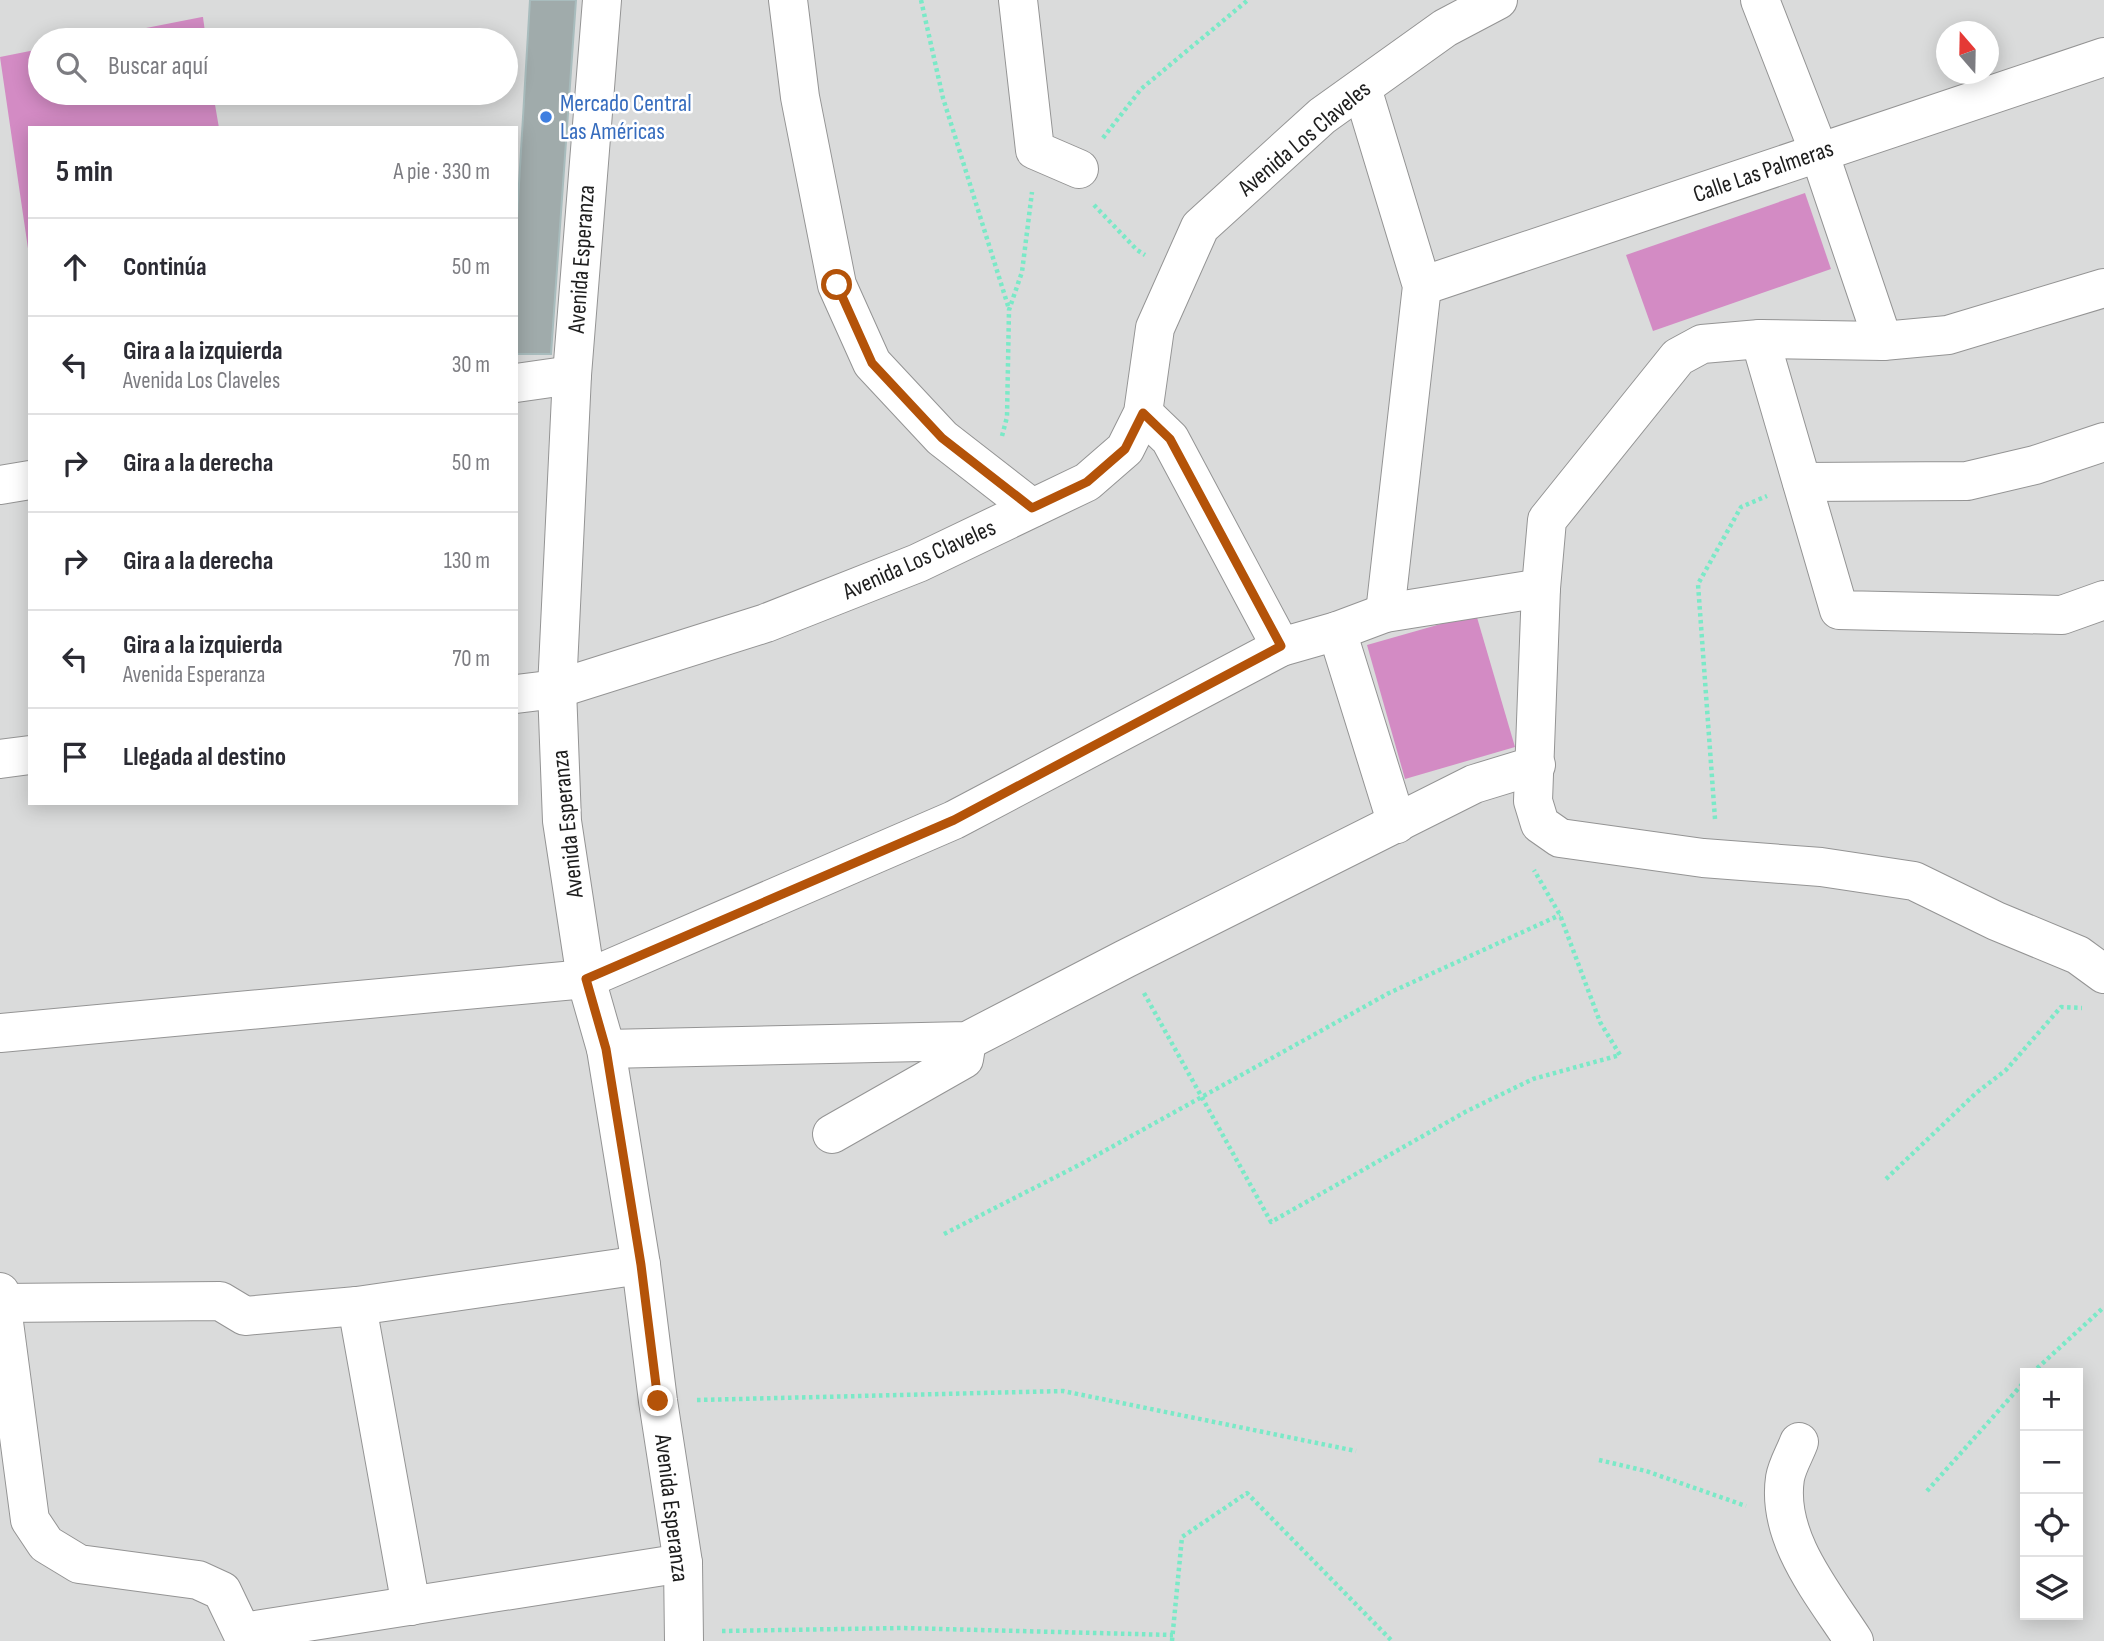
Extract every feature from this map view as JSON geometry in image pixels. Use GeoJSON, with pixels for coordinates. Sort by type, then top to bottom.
{"type":"FeatureCollection","features":[{"type":"Feature","properties":{"kind":"street","name":"Avenida Esperanza"},"geometry":{"type":"LineString","coordinates":[[602,0],[572,375],[556,689],[562,821],[586,979],[606,1049],[641,1265],[658,1401],[683,1563],[683,1636]]}},
{"type":"Feature","properties":{"kind":"street"},"geometry":{"type":"LineString","coordinates":[[788,0],[800,97],[837,285],[872,363],[942,438],[1032,508]]}},
{"type":"Feature","properties":{"kind":"street"},"geometry":{"type":"LineString","coordinates":[[1018,0],[1035,150],[1079,169]]}},
{"type":"Feature","properties":{"kind":"street","name":"Avenida Los Claveles"},"geometry":{"type":"LineString","coordinates":[[518,694],[556,689],[766,624],[918,563],[1087,482],[1125,449],[1143,413],[1155,328],[1200,227],[1322,116],[1445,28],[1499,0]]}},
{"type":"Feature","properties":{"kind":"street"},"geometry":{"type":"LineString","coordinates":[[1760,0],[1819,152],[1883,341]]}},
{"type":"Feature","properties":{"kind":"street","name":"Calle Las Palmeras"},"geometry":{"type":"LineString","coordinates":[[1422,286],[2104,57]]}},
{"type":"Feature","properties":{"kind":"street"},"geometry":{"type":"LineString","coordinates":[[1362,88],[1422,286],[1385,613]]}},
{"type":"Feature","properties":{"kind":"street"},"geometry":{"type":"LineString","coordinates":[[2096,987],[2078,956],[1996,921],[1914,881],[1821,867],[1703,858],[1560,838],[1540,824],[1533,801],[1541,588],[1547,520],[1678,357],[1702,344],[1760,338],[1883,341],[1948,335],[2104,288]]}},
{"type":"Feature","properties":{"kind":"street"},"geometry":{"type":"LineString","coordinates":[[1760,338],[1839,610],[2062,615],[2104,600]]}},
{"type":"Feature","properties":{"kind":"street"},"geometry":{"type":"LineString","coordinates":[[518,383],[572,375]]}},
{"type":"Feature","properties":{"kind":"street"},"geometry":{"type":"LineString","coordinates":[[1143,413],[1170,439],[1281,646]]}},
{"type":"Feature","properties":{"kind":"street"},"geometry":{"type":"LineString","coordinates":[[1802,482],[1967,481],[2035,465],[2104,442]]}},
{"type":"Feature","properties":{"kind":"street"},"geometry":{"type":"LineString","coordinates":[[0,485],[28,480]]}},
{"type":"Feature","properties":{"kind":"street"},"geometry":{"type":"LineString","coordinates":[[0,1032],[586,979],[954,820],[1281,646],[1337,631],[1385,613],[1541,588]]}},
{"type":"Feature","properties":{"kind":"street"},"geometry":{"type":"LineString","coordinates":[[1337,631],[1397,824]]}},
{"type":"Feature","properties":{"kind":"street"},"geometry":{"type":"LineString","coordinates":[[0,759],[28,755]]}},
{"type":"Feature","properties":{"kind":"street"},"geometry":{"type":"LineString","coordinates":[[606,1049],[967,1041],[1474,784],[1536,765]]}},
{"type":"Feature","properties":{"kind":"street"},"geometry":{"type":"LineString","coordinates":[[832,1134],[964,1059],[967,1041]]}},
{"type":"Feature","properties":{"kind":"street"},"geometry":{"type":"LineString","coordinates":[[1,1303],[220,1301],[244,1316],[357,1306],[641,1265]]}},
{"type":"Feature","properties":{"kind":"street"},"geometry":{"type":"LineString","coordinates":[[0,1292],[30,1520],[47,1544],[79,1564],[198,1580],[222,1591],[245,1636],[411,1605],[683,1563]]}},
{"type":"Feature","properties":{"kind":"street"},"geometry":{"type":"LineString","coordinates":[[357,1306],[411,1605]]}},
{"type":"Feature","properties":{"kind":"street"},"geometry":{"type":"LineString","coordinates":[[1799,1442],[1785,1476],[1786,1520],[1806,1566],[1854,1641]]}},
{"type":"Feature","properties":{"kind":"path"},"geometry":{"type":"LineString","coordinates":[[921,0],[943,97],[1009,310]]}},
{"type":"Feature","properties":{"kind":"path"},"geometry":{"type":"LineString","coordinates":[[1179,275],[1137,250],[1095,208],[1080,177],[1079,169],[1142,89],[1248,0]]}},
{"type":"Feature","properties":{"kind":"path"},"geometry":{"type":"LineString","coordinates":[[993,478],[1006,417],[1009,310],[1022,272],[1035,150]]}},
{"type":"Feature","properties":{"kind":"path"},"geometry":{"type":"LineString","coordinates":[[1703,858],[1716,836],[1698,584],[1741,507],[1802,482]]}},
{"type":"Feature","properties":{"kind":"path"},"geometry":{"type":"LineString","coordinates":[[1125,959],[1271,1222],[1467,1111],[1533,1079],[1620,1055],[1600,1022],[1560,915],[1530,863]]}},
{"type":"Feature","properties":{"kind":"path"},"geometry":{"type":"LineString","coordinates":[[944,1234],[1081,1164],[1389,993],[1560,915]]}},
{"type":"Feature","properties":{"kind":"path"},"geometry":{"type":"LineString","coordinates":[[1886,1179],[1976,1093],[2006,1070],[2061,1007],[2081,1010],[2096,987]]}},
{"type":"Feature","properties":{"kind":"path"},"geometry":{"type":"LineString","coordinates":[[2037,1368],[2104,1307]]}},
{"type":"Feature","properties":{"kind":"path"},"geometry":{"type":"LineString","coordinates":[[1927,1490],[2020,1387]]}},
{"type":"Feature","properties":{"kind":"path"},"geometry":{"type":"LineString","coordinates":[[658,1401],[1063,1391],[1356,1451]]}},
{"type":"Feature","properties":{"kind":"path"},"geometry":{"type":"LineString","coordinates":[[1599,1460],[1646,1471],[1786,1520]]}},
{"type":"Feature","properties":{"kind":"path"},"geometry":{"type":"LineString","coordinates":[[683,1636],[902,1628],[1173,1638],[1182,1537],[1247,1493],[1392,1641]]}},
{"type":"Feature","properties":{"kind":"shaded area"},"geometry":{"type":"Polygon","coordinates":[[[0,0],[2104,0],[2104,1641],[0,1641],[0,0]]]}},
{"type":"Feature","properties":{"kind":"shaded area"},"geometry":{"type":"Polygon","coordinates":[[[202,17],[204,28],[146,28],[202,17]]]}},
{"type":"Feature","properties":{"kind":"shaded area"},"geometry":{"type":"Polygon","coordinates":[[[28,51],[28,105],[215,105],[219,126],[28,126],[28,248],[0,57],[28,51]]]}},
{"type":"Feature","properties":{"kind":"shaded area"},"geometry":{"type":"Polygon","coordinates":[[[1805,193],[1831,269],[1653,331],[1626,255],[1805,193]]]}},
{"type":"Feature","properties":{"kind":"shaded area"},"geometry":{"type":"Polygon","coordinates":[[[1476,614],[1515,747],[1405,779],[1367,645],[1476,614]]]}},
{"type":"Feature","properties":{"kind":"building","name":"Mercado Central Las Américas"},"geometry":{"type":"Polygon","coordinates":[[[530,0],[576,0],[551,354],[518,354],[518,201],[530,0]]]}},
{"type":"Feature","properties":{"kind":"place","name":"Mercado Central Las Américas"},"geometry":{"type":"Point","coordinates":[546,117]}},
{"type":"Feature","properties":{"kind":"route"},"geometry":{"type":"LineString","coordinates":[[658,1401],[641,1265],[606,1049],[586,979],[954,820],[1281,646],[1170,439],[1143,413],[1125,449],[1087,482],[1032,508],[942,438],[872,363],[837,285]]}}]}
